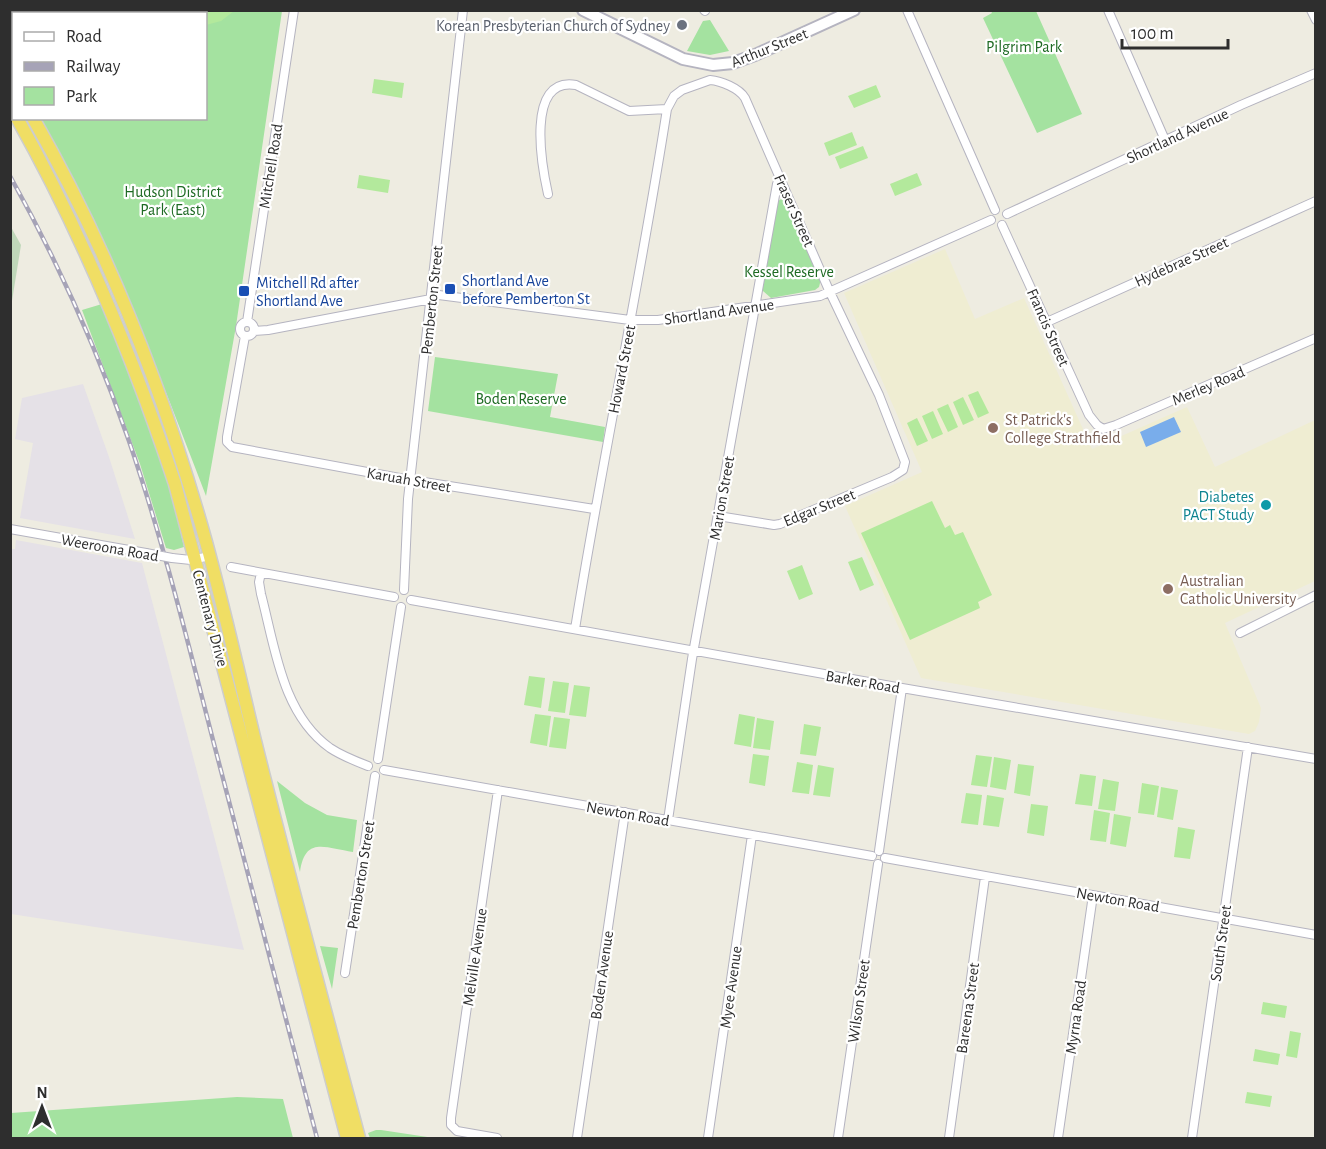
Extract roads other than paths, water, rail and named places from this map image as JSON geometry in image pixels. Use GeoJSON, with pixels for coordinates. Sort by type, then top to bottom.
{"type":"FeatureCollection","features":[{"type":"Feature","properties":{"kind":"highway","name":"Centenary Drive"},"geometry":{"type":"LineString","coordinates":[[18,120],[67,212],[113,313],[150,407],[175,484],[347,1138]]}},
{"type":"Feature","properties":{"kind":"highway","name":"Centenary Drive"},"geometry":{"type":"LineString","coordinates":[[34,120],[77,202],[135,332],[166,415],[210,556],[255,741],[358,1138]]}},
{"type":"Feature","properties":{"kind":"main road","name":"Arthur Street"},"geometry":{"type":"LineString","coordinates":[[583,10],[683,59],[713,65],[733,63],[755,55],[854,10]]}},
{"type":"Feature","properties":{"kind":"street","name":"Mitchell Road"},"geometry":{"type":"LineString","coordinates":[[247,322],[294,10]]}},
{"type":"Feature","properties":{"kind":"street","name":"Pemberton Street"},"geometry":{"type":"LineString","coordinates":[[404,590],[406,519],[410,479],[463,10]]}},
{"type":"Feature","properties":{"kind":"street"},"geometry":{"type":"LineString","coordinates":[[907,10],[995,210]]}},
{"type":"Feature","properties":{"kind":"street"},"geometry":{"type":"LineString","coordinates":[[1108,10],[1166,140]]}},
{"type":"Feature","properties":{"kind":"street"},"geometry":{"type":"LineString","coordinates":[[1311,10],[1316,20]]}},
{"type":"Feature","properties":{"kind":"street","name":"Shortland Avenue"},"geometry":{"type":"LineString","coordinates":[[1006,214],[1316,73]]}},
{"type":"Feature","properties":{"kind":"street","name":"Fraser Street"},"geometry":{"type":"LineString","coordinates":[[666,109],[681,90],[710,80],[742,93],[875,386],[905,458]]}},
{"type":"Feature","properties":{"kind":"street"},"geometry":{"type":"LineString","coordinates":[[548,194],[540,152],[544,109],[547,96],[552,90],[569,84],[576,85],[629,111],[666,109]]}},
{"type":"Feature","properties":{"kind":"street","name":"Howard Street"},"geometry":{"type":"LineString","coordinates":[[575,628],[594,509],[630,320],[666,109]]}},
{"type":"Feature","properties":{"kind":"street","name":"Marion Street"},"geometry":{"type":"LineString","coordinates":[[668,820],[694,650],[777,184],[780,178]]}},
{"type":"Feature","properties":{"kind":"street","name":"Hydebrae Street"},"geometry":{"type":"LineString","coordinates":[[1047,322],[1316,201]]}},
{"type":"Feature","properties":{"kind":"street"},"geometry":{"type":"LineString","coordinates":[[995,210],[1003,210],[1006,214],[1007,219],[1002,225],[997,225],[991,220],[995,210]]}},
{"type":"Feature","properties":{"kind":"street","name":"Shortland Avenue"},"geometry":{"type":"LineString","coordinates":[[254,331],[431,297],[630,320],[658,320],[755,307],[811,298],[831,292],[991,220]]}},
{"type":"Feature","properties":{"kind":"street","name":"Francis Street"},"geometry":{"type":"LineString","coordinates":[[1002,225],[1089,415],[1100,427]]}},
{"type":"Feature","properties":{"kind":"street"},"geometry":{"type":"LineString","coordinates":[[247,322],[252,324],[254,331],[245,336],[240,332],[239,327],[247,322]]}},
{"type":"Feature","properties":{"kind":"street","name":"Karuah Street"},"geometry":{"type":"LineString","coordinates":[[245,336],[227,442],[232,447],[594,509]]}},
{"type":"Feature","properties":{"kind":"street","name":"Merley Road"},"geometry":{"type":"LineString","coordinates":[[1100,427],[1107,429],[1316,338]]}},
{"type":"Feature","properties":{"kind":"street","name":"Edgar Street"},"geometry":{"type":"LineString","coordinates":[[718,516],[780,524],[892,477],[903,470],[905,458]]}},
{"type":"Feature","properties":{"kind":"street","name":"Weeroona Road"},"geometry":{"type":"LineString","coordinates":[[10,529],[172,558],[196,560],[210,556]]}},
{"type":"Feature","properties":{"kind":"street"},"geometry":{"type":"LineString","coordinates":[[231,567],[394,597]]}},
{"type":"Feature","properties":{"kind":"street"},"geometry":{"type":"LineString","coordinates":[[261,573],[259,582],[261,594],[285,686],[296,709],[309,729],[329,747],[347,758],[368,766]]}},
{"type":"Feature","properties":{"kind":"street"},"geometry":{"type":"LineString","coordinates":[[394,597],[404,590],[408,593],[411,600],[401,607]]}},
{"type":"Feature","properties":{"kind":"street"},"geometry":{"type":"LineString","coordinates":[[1240,633],[1316,595]]}},
{"type":"Feature","properties":{"kind":"street"},"geometry":{"type":"LineString","coordinates":[[394,597],[395,602],[401,607]]}},
{"type":"Feature","properties":{"kind":"street","name":"Barker Road"},"geometry":{"type":"LineString","coordinates":[[411,600],[1316,759]]}},
{"type":"Feature","properties":{"kind":"street"},"geometry":{"type":"LineString","coordinates":[[378,759],[401,607]]}},
{"type":"Feature","properties":{"kind":"street"},"geometry":{"type":"LineString","coordinates":[[879,851],[903,688]]}},
{"type":"Feature","properties":{"kind":"street","name":"South Street"},"geometry":{"type":"LineString","coordinates":[[1192,1138],[1248,747]]}},
{"type":"Feature","properties":{"kind":"street"},"geometry":{"type":"LineString","coordinates":[[378,759],[382,762],[384,770],[380,775],[375,776],[369,772],[368,766],[372,760],[378,759]]}},
{"type":"Feature","properties":{"kind":"street","name":"Newton Road"},"geometry":{"type":"LineString","coordinates":[[384,770],[872,856]]}},
{"type":"Feature","properties":{"kind":"street","name":"Pemberton Street"},"geometry":{"type":"LineString","coordinates":[[345,973],[375,776]]}},
{"type":"Feature","properties":{"kind":"street","name":"Melville Avenue"},"geometry":{"type":"LineString","coordinates":[[497,1138],[457,1131],[452,1125],[498,790]]}},
{"type":"Feature","properties":{"kind":"street","name":"Boden Avenue"},"geometry":{"type":"LineString","coordinates":[[578,1138],[625,812]]}},
{"type":"Feature","properties":{"kind":"street","name":"Myee Avenue"},"geometry":{"type":"LineString","coordinates":[[708,1138],[752,835]]}},
{"type":"Feature","properties":{"kind":"street"},"geometry":{"type":"LineString","coordinates":[[879,851],[883,852],[885,858],[882,863],[878,864],[874,862],[872,856],[879,851]]}},
{"type":"Feature","properties":{"kind":"street","name":"Newton Road"},"geometry":{"type":"LineString","coordinates":[[885,858],[1316,934]]}},
{"type":"Feature","properties":{"kind":"street","name":"Wilson Street"},"geometry":{"type":"LineString","coordinates":[[838,1138],[878,864]]}},
{"type":"Feature","properties":{"kind":"street","name":"Bareena Street"},"geometry":{"type":"LineString","coordinates":[[949,1138],[985,877]]}},
{"type":"Feature","properties":{"kind":"street","name":"Myrna Road"},"geometry":{"type":"LineString","coordinates":[[1058,1138],[1093,895]]}},
{"type":"Feature","properties":{"kind":"water"},"geometry":{"type":"Polygon","coordinates":[[[1174,417],[1181,432],[1146,447],[1140,432],[1174,417]]]}},
{"type":"Feature","properties":{"kind":"railway"},"geometry":{"type":"LineString","coordinates":[[10,176],[60,273],[90,339],[117,407],[141,478],[185,630],[317,1138]]}},
{"type":"Feature","properties":{"kind":"place","name":"Korean Presbyterian Church of Sydney"},"geometry":{"type":"Point","coordinates":[682,25]}},
{"type":"Feature","properties":{"kind":"place","name":"Shortland Ave before Pemberton St"},"geometry":{"type":"Point","coordinates":[450,289]}},
{"type":"Feature","properties":{"kind":"place","name":"Mitchell Rd after Shortland Ave"},"geometry":{"type":"Point","coordinates":[244,291]}},
{"type":"Feature","properties":{"kind":"place","name":"St Patrick's College Strathfield"},"geometry":{"type":"Point","coordinates":[993,428]}},
{"type":"Feature","properties":{"kind":"place","name":"Diabetes PACT Study"},"geometry":{"type":"Point","coordinates":[1266,505]}},
{"type":"Feature","properties":{"kind":"place","name":"Australian Catholic University"},"geometry":{"type":"Point","coordinates":[1168,589]}},
{"type":"Feature","properties":{"kind":"park label","name":"Pilgrim Park"},"geometry":{"type":"Point","coordinates":[1024,46]}},
{"type":"Feature","properties":{"kind":"park label","name":"Hudson District Park (East)"},"geometry":{"type":"Point","coordinates":[173,200]}},
{"type":"Feature","properties":{"kind":"park label","name":"Kessel Reserve"},"geometry":{"type":"Point","coordinates":[789,271]}},
{"type":"Feature","properties":{"kind":"park label","name":"Boden Reserve"},"geometry":{"type":"Point","coordinates":[521,398]}}]}
